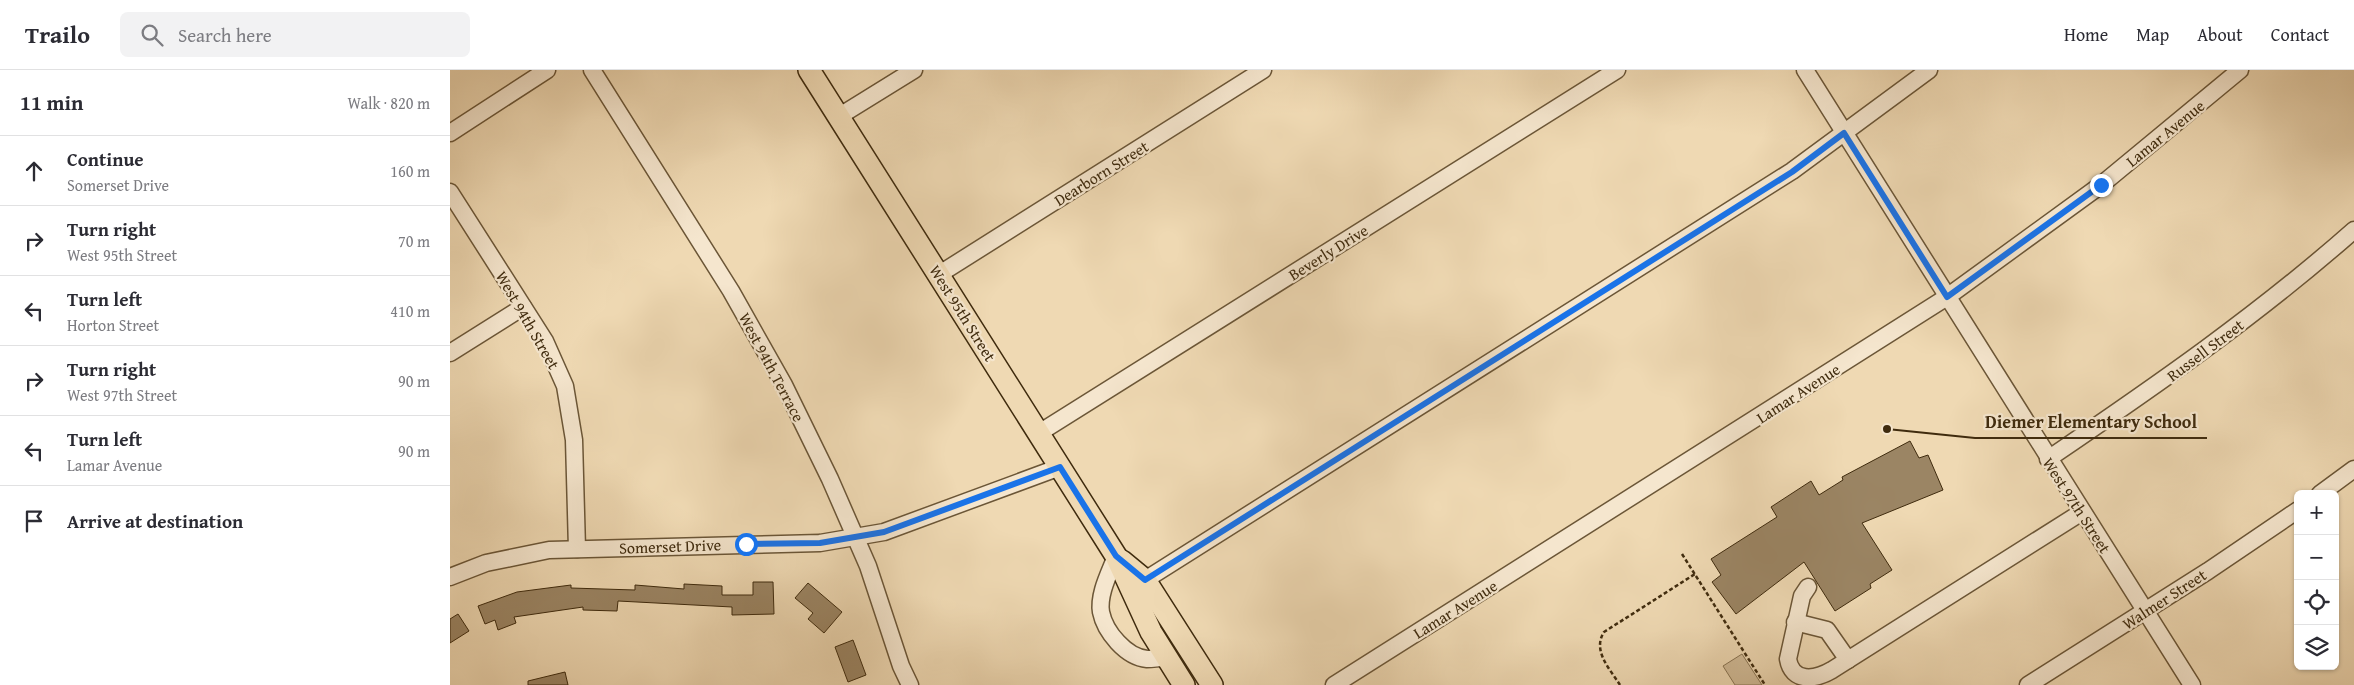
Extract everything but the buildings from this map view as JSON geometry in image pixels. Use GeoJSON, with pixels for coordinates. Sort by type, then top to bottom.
{"type":"FeatureCollection","features":[{"type":"Feature","properties":{"kind":"main road","name":"West 95th Street"},"geometry":{"type":"LineString","coordinates":[[809,70],[1116,556],[1151,632],[1184,685]]}},
{"type":"Feature","properties":{"kind":"main road","name":"West 95th Street"},"geometry":{"type":"LineString","coordinates":[[1116,556],[1145,580],[1212,685]]}},
{"type":"Feature","properties":{"kind":"street"},"geometry":{"type":"LineString","coordinates":[[450,133],[547,70]]}},
{"type":"Feature","properties":{"kind":"street","name":"West 94th Terrace"},"geometry":{"type":"LineString","coordinates":[[592,70],[752,327],[793,402],[830,479],[868,566],[910,685]]}},
{"type":"Feature","properties":{"kind":"street"},"geometry":{"type":"LineString","coordinates":[[838,117],[914,70]]}},
{"type":"Feature","properties":{"kind":"street","name":"Dearborn Street"},"geometry":{"type":"LineString","coordinates":[[938,275],[1263,70]]}},
{"type":"Feature","properties":{"kind":"street","name":"Beverly Drive"},"geometry":{"type":"LineString","coordinates":[[1039,433],[1617,70]]}},
{"type":"Feature","properties":{"kind":"street","name":"West 97th Street"},"geometry":{"type":"LineString","coordinates":[[1804,70],[2192,685]]}},
{"type":"Feature","properties":{"kind":"street"},"geometry":{"type":"LineString","coordinates":[[1145,580],[1792,172],[1929,70]]}},
{"type":"Feature","properties":{"kind":"street","name":"Lamar Avenue"},"geometry":{"type":"LineString","coordinates":[[1334,685],[1947,297],[2094,191],[2240,70]]}},
{"type":"Feature","properties":{"kind":"street","name":"West 94th Street"},"geometry":{"type":"LineString","coordinates":[[450,192],[553,358],[564,386],[574,440],[577,549]]}},
{"type":"Feature","properties":{"kind":"street","name":"Russell Street"},"geometry":{"type":"LineString","coordinates":[[2048,459],[2165,380],[2242,323],[2354,230]]}},
{"type":"Feature","properties":{"kind":"street"},"geometry":{"type":"LineString","coordinates":[[450,353],[523,307]]}},
{"type":"Feature","properties":{"kind":"street","name":"Somerset Drive"},"geometry":{"type":"LineString","coordinates":[[450,577],[486,564],[531,553],[577,549],[820,543],[884,532],[1060,467]]}},
{"type":"Feature","properties":{"kind":"street"},"geometry":{"type":"LineString","coordinates":[[2325,490],[2354,469]]}},
{"type":"Feature","properties":{"kind":"street"},"geometry":{"type":"LineString","coordinates":[[1808,587],[1803,593],[1788,658],[1789,664],[1796,674],[1806,678],[1817,678],[2082,512]]}},
{"type":"Feature","properties":{"kind":"street","name":"Walmer Street"},"geometry":{"type":"LineString","coordinates":[[2028,685],[2145,611],[2294,513]]}},
{"type":"Feature","properties":{"kind":"street"},"geometry":{"type":"LineString","coordinates":[[1116,556],[1104,589],[1100,611],[1108,632],[1126,650],[1146,659],[1167,657]]}},
{"type":"Feature","properties":{"kind":"street"},"geometry":{"type":"LineString","coordinates":[[1795,622],[1827,630],[1848,660]]}},
{"type":"Feature","properties":{"kind":"path"},"geometry":{"type":"LineString","coordinates":[[1682,554],[1765,685]]}},
{"type":"Feature","properties":{"kind":"path"},"geometry":{"type":"LineString","coordinates":[[1620,685],[1600,652],[1600,643],[1604,632],[1695,574]]}},
{"type":"Feature","properties":{"kind":"shaded area"},"geometry":{"type":"Polygon","coordinates":[[[1742,654],[1762,685],[1735,685],[1723,666],[1742,654]]]}},
{"type":"Feature","properties":{"kind":"place","name":"Diemer Elementary School"},"geometry":{"type":"Point","coordinates":[1887,429]}},
{"type":"Feature","properties":{"kind":"route"},"geometry":{"type":"LineString","coordinates":[[746,544],[820,543],[884,532],[1060,467],[1116,556],[1145,580],[1792,172],[1844,133],[1947,297],[2101,185]]}}]}
